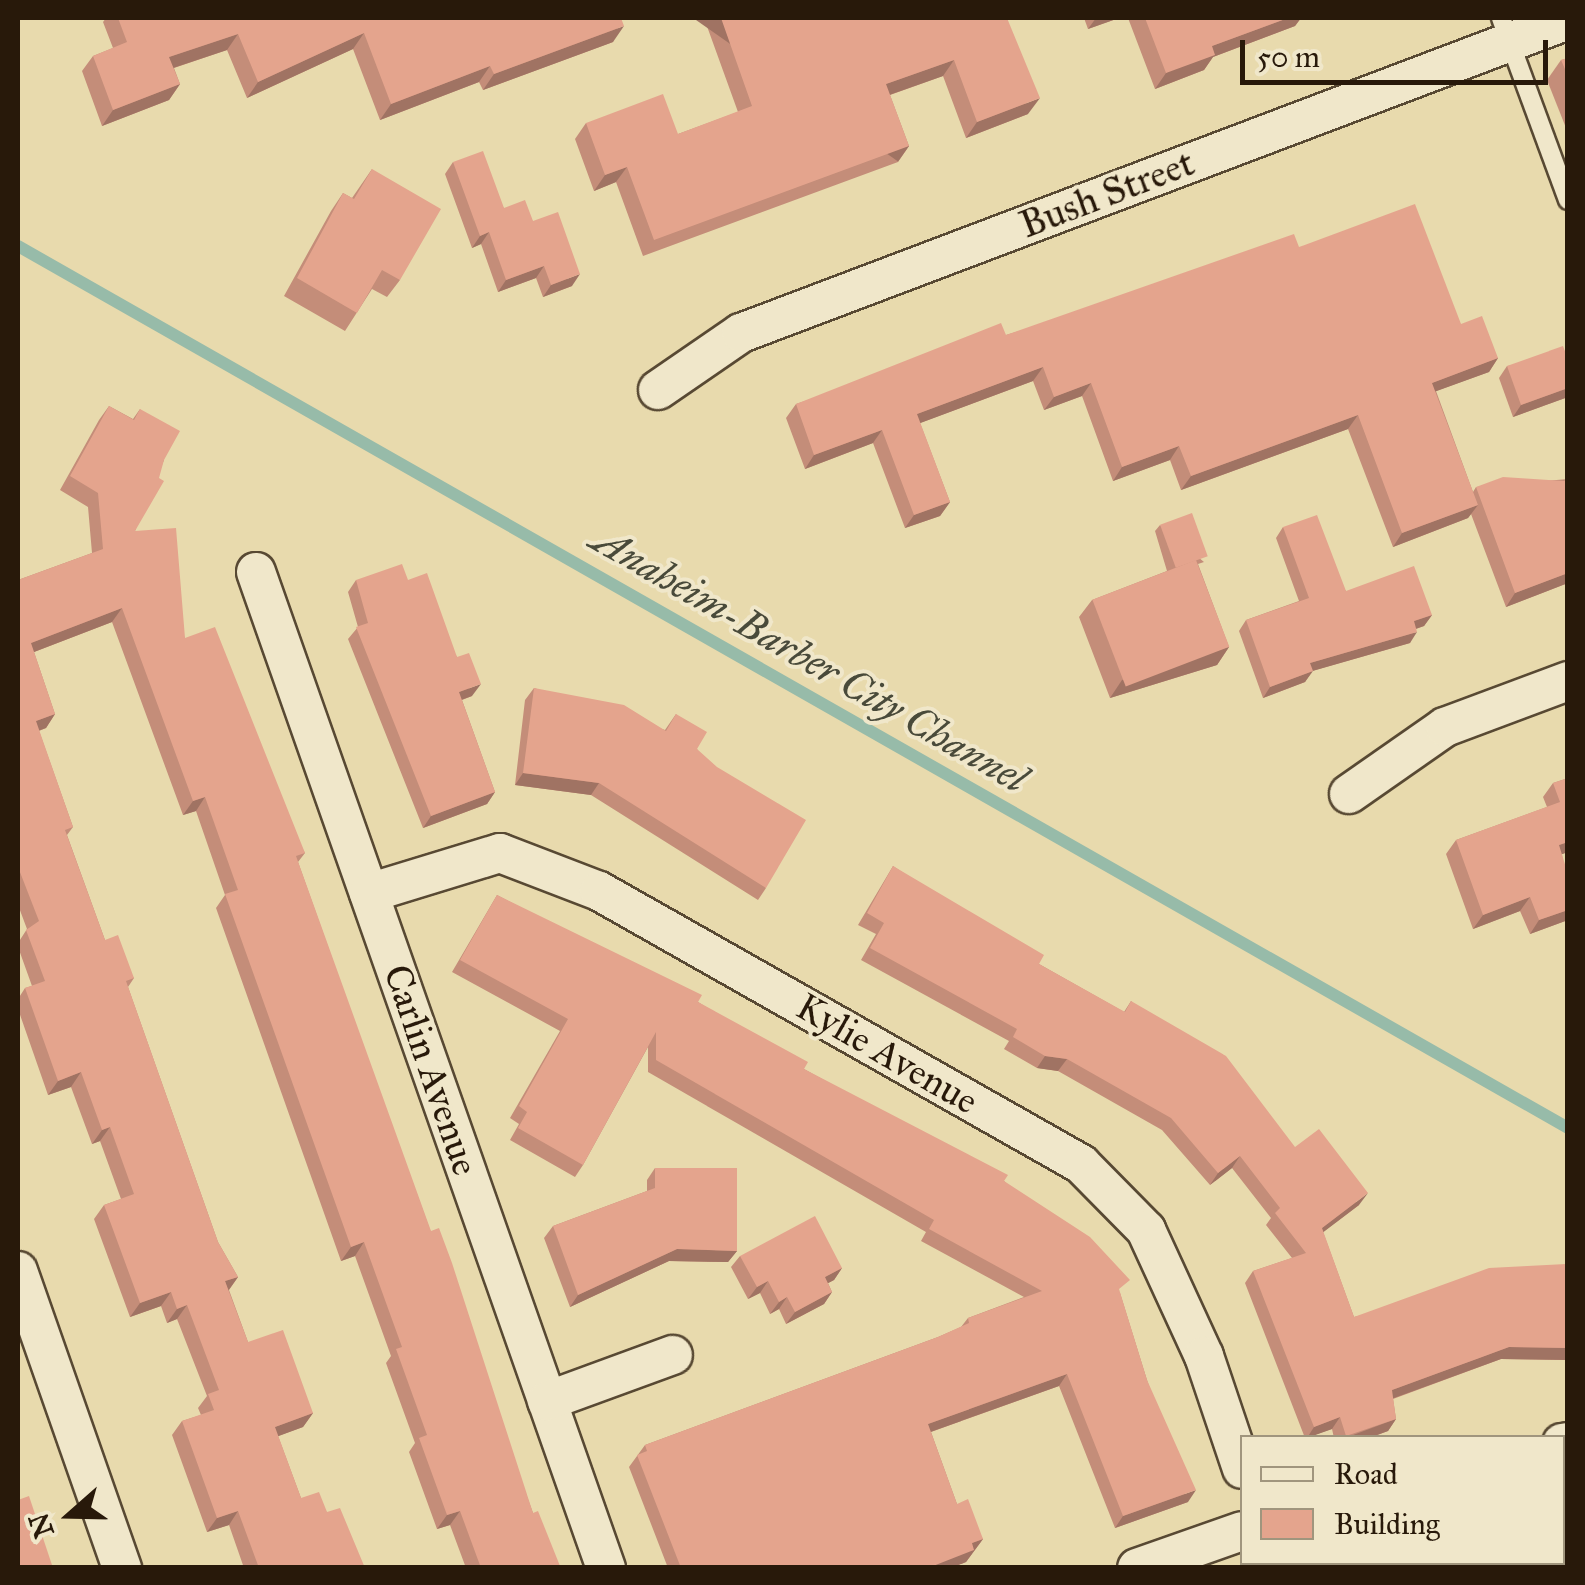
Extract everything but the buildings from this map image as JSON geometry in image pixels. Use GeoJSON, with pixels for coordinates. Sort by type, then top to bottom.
{"type":"FeatureCollection","features":[{"type":"Feature","properties":{"kind":"street","name":"Bush Street"},"geometry":{"type":"LineString","coordinates":[[658,390],[742,333],[1506,29],[1568,20]]}},
{"type":"Feature","properties":{"kind":"street","name":"Carlin Avenue"},"geometry":{"type":"LineString","coordinates":[[256,572],[606,1568]]}},
{"type":"Feature","properties":{"kind":"street"},"geometry":{"type":"LineString","coordinates":[[1349,794],[1445,727],[1568,681]]}},
{"type":"Feature","properties":{"kind":"street","name":"Kylie Avenue"},"geometry":{"type":"LineString","coordinates":[[369,893],[500,853],[599,891],[1081,1164],[1146,1230],[1204,1356],[1240,1463]]}},
{"type":"Feature","properties":{"kind":"street"},"geometry":{"type":"LineString","coordinates":[[18,1272],[122,1568]]}},
{"type":"Feature","properties":{"kind":"street"},"geometry":{"type":"LineString","coordinates":[[547,1401],[673,1355]]}},
{"type":"Feature","properties":{"kind":"street"},"geometry":{"type":"LineString","coordinates":[[1138,1568],[1240,1532]]}},
{"type":"Feature","properties":{"kind":"lane"},"geometry":{"type":"LineString","coordinates":[[1506,29],[1568,200]]}},
{"type":"Feature","properties":{"kind":"waterway","name":"Anaheim-Barber City Channel"},"geometry":{"type":"LineString","coordinates":[[18,246],[1568,1128]]}}]}
